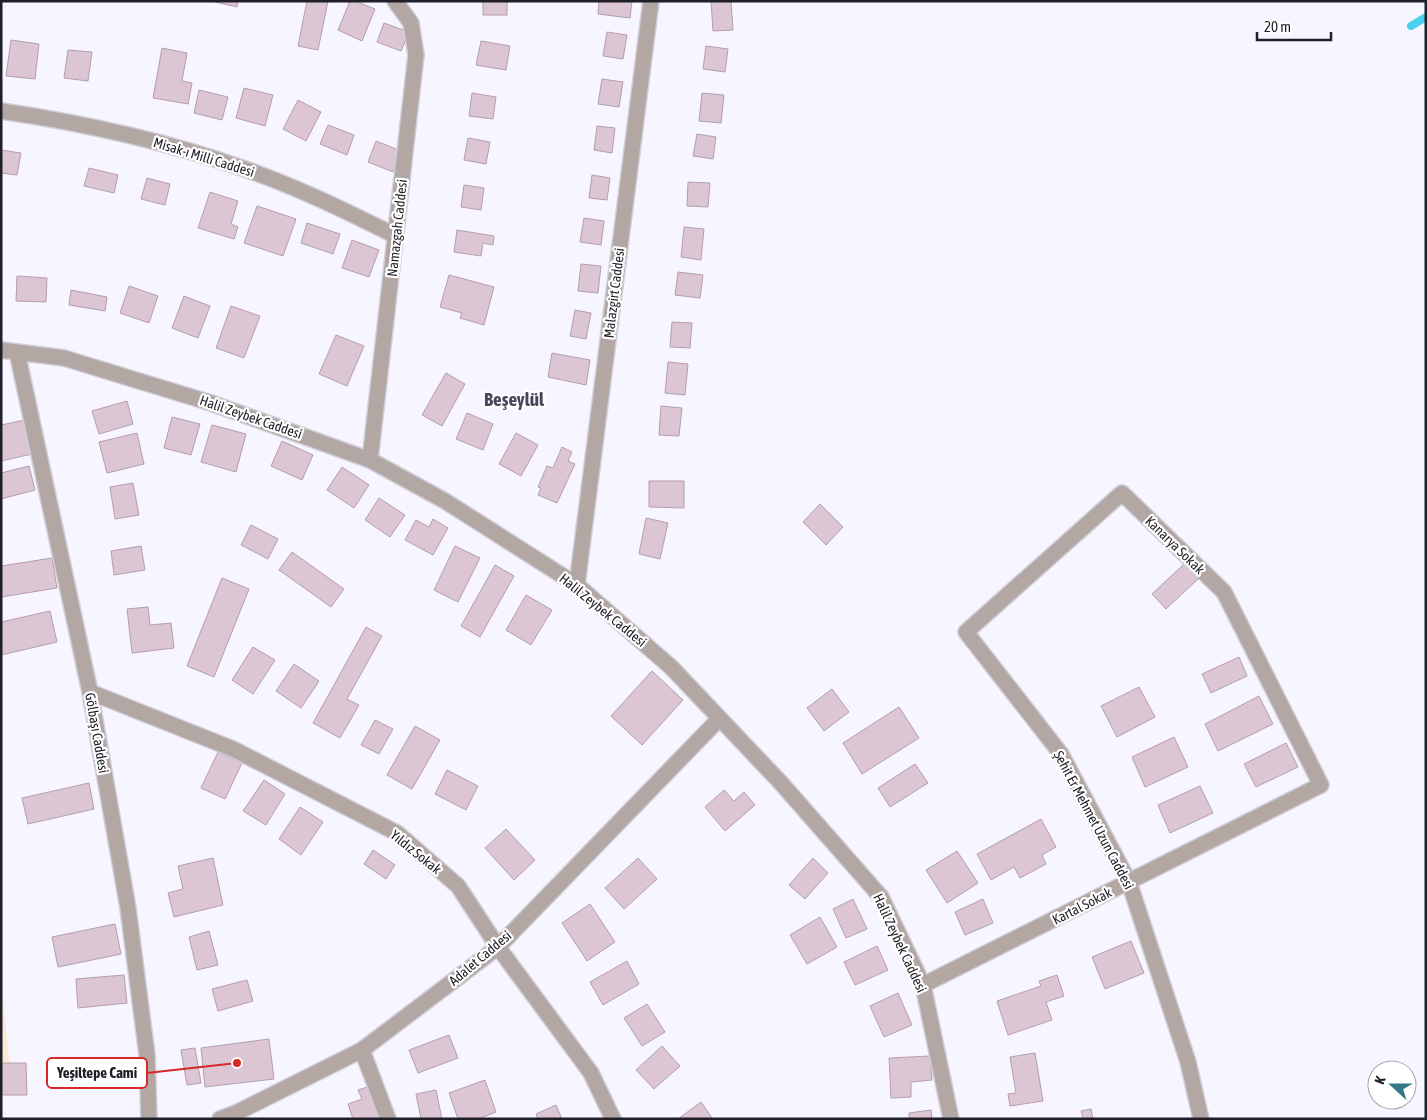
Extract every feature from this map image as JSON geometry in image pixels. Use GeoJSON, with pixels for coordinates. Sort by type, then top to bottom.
{"type":"FeatureCollection","features":[{"type":"Feature","properties":{"kind":"street","name":"Namazgah Caddesi"},"geometry":{"type":"LineString","coordinates":[[370,460],[416,56],[411,23],[395,1]]}},
{"type":"Feature","properties":{"kind":"street","name":"Malazgirt Caddesi"},"geometry":{"type":"LineString","coordinates":[[577,585],[651,1]]}},
{"type":"Feature","properties":{"kind":"street","name":"Misak-ı Milli Caddesi"},"geometry":{"type":"LineString","coordinates":[[1,111],[108,130],[189,151],[243,168],[295,188],[396,236]]}},
{"type":"Feature","properties":{"kind":"street","name":"Halil Zeybek Caddesi"},"geometry":{"type":"LineString","coordinates":[[1,350],[64,358],[193,397],[370,460],[444,501],[577,585],[672,668],[781,783],[881,897],[923,986],[951,1119]]}},
{"type":"Feature","properties":{"kind":"street","name":"Gölbaşı Caddesi"},"geometry":{"type":"LineString","coordinates":[[17,352],[90,692],[128,908],[147,1054],[148,1119]]}},
{"type":"Feature","properties":{"kind":"street","name":"Kanarya Sokak"},"geometry":{"type":"LineString","coordinates":[[966,632],[1122,493],[1224,592],[1321,785]]}},
{"type":"Feature","properties":{"kind":"street","name":"Şehit Er Mehmet Uzun Caddesi"},"geometry":{"type":"LineString","coordinates":[[966,632],[1061,754],[1129,882],[1188,1062],[1201,1119]]}},
{"type":"Feature","properties":{"kind":"street","name":"Yıldız Sokak"},"geometry":{"type":"LineString","coordinates":[[90,692],[233,749],[397,833],[458,886],[498,947],[591,1073],[613,1119]]}},
{"type":"Feature","properties":{"kind":"street","name":"Adalet Caddesi"},"geometry":{"type":"LineString","coordinates":[[220,1119],[236,1113],[362,1050],[498,947],[719,719]]}},
{"type":"Feature","properties":{"kind":"street","name":"Kartal Sokak"},"geometry":{"type":"LineString","coordinates":[[923,986],[1321,785]]}},
{"type":"Feature","properties":{"kind":"street"},"geometry":{"type":"LineString","coordinates":[[362,1050],[388,1119]]}},
{"type":"Feature","properties":{"kind":"shaded area"},"geometry":{"type":"Polygon","coordinates":[[[1,979],[11,1078],[1,1079],[1,979]]]}},
{"type":"Feature","properties":{"kind":"building"},"geometry":{"type":"Polygon","coordinates":[[[211,1],[238,1],[237,7],[211,1]]]}},
{"type":"Feature","properties":{"kind":"building"},"geometry":{"type":"Polygon","coordinates":[[[307,1],[328,1],[318,50],[298,46],[307,1]]]}},
{"type":"Feature","properties":{"kind":"building"},"geometry":{"type":"Polygon","coordinates":[[[350,1],[355,1],[375,9],[362,41],[338,30],[350,1]]]}},
{"type":"Feature","properties":{"kind":"building"},"geometry":{"type":"Polygon","coordinates":[[[483,1],[507,1],[507,15],[483,15],[483,1]]]}},
{"type":"Feature","properties":{"kind":"building"},"geometry":{"type":"Polygon","coordinates":[[[599,1],[632,1],[630,18],[598,14],[599,1]]]}},
{"type":"Feature","properties":{"kind":"building"},"geometry":{"type":"Polygon","coordinates":[[[711,1],[731,1],[733,30],[713,31],[711,1]]]}},
{"type":"Feature","properties":{"kind":"building"},"geometry":{"type":"Polygon","coordinates":[[[384,23],[409,32],[401,51],[377,42],[384,23]]]}},
{"type":"Feature","properties":{"kind":"building"},"geometry":{"type":"Polygon","coordinates":[[[607,32],[627,35],[623,59],[603,56],[607,32]]]}},
{"type":"Feature","properties":{"kind":"building"},"geometry":{"type":"Polygon","coordinates":[[[11,40],[39,44],[35,79],[6,76],[11,40]]]}},
{"type":"Feature","properties":{"kind":"building"},"geometry":{"type":"Polygon","coordinates":[[[481,41],[510,46],[506,70],[476,65],[481,41]]]}},
{"type":"Feature","properties":{"kind":"building"},"geometry":{"type":"Polygon","coordinates":[[[706,46],[728,49],[725,72],[703,69],[706,46]]]}},
{"type":"Feature","properties":{"kind":"building"},"geometry":{"type":"Polygon","coordinates":[[[162,48],[187,53],[182,81],[192,83],[188,104],[153,98],[162,48]]]}},
{"type":"Feature","properties":{"kind":"building"},"geometry":{"type":"Polygon","coordinates":[[[68,50],[92,52],[88,81],[64,78],[68,50]]]}},
{"type":"Feature","properties":{"kind":"building"},"geometry":{"type":"Polygon","coordinates":[[[602,79],[623,82],[619,107],[598,104],[602,79]]]}},
{"type":"Feature","properties":{"kind":"building"},"geometry":{"type":"Polygon","coordinates":[[[244,88],[273,95],[265,126],[236,118],[244,88]]]}},
{"type":"Feature","properties":{"kind":"building"},"geometry":{"type":"Polygon","coordinates":[[[199,90],[228,97],[222,120],[194,113],[199,90]]]}},
{"type":"Feature","properties":{"kind":"building"},"geometry":{"type":"Polygon","coordinates":[[[472,93],[496,97],[493,119],[469,116],[472,93]]]}},
{"type":"Feature","properties":{"kind":"building"},"geometry":{"type":"Polygon","coordinates":[[[702,93],[724,95],[721,123],[699,121],[702,93]]]}},
{"type":"Feature","properties":{"kind":"building"},"geometry":{"type":"Polygon","coordinates":[[[298,100],[321,112],[306,141],[283,129],[298,100]]]}},
{"type":"Feature","properties":{"kind":"building"},"geometry":{"type":"Polygon","coordinates":[[[328,125],[354,135],[347,155],[320,144],[328,125]]]}},
{"type":"Feature","properties":{"kind":"building"},"geometry":{"type":"Polygon","coordinates":[[[597,126],[615,128],[612,153],[594,150],[597,126]]]}},
{"type":"Feature","properties":{"kind":"building"},"geometry":{"type":"Polygon","coordinates":[[[697,134],[716,137],[713,159],[693,156],[697,134]]]}},
{"type":"Feature","properties":{"kind":"building"},"geometry":{"type":"Polygon","coordinates":[[[468,138],[490,142],[486,164],[464,160],[468,138]]]}},
{"type":"Feature","properties":{"kind":"building"},"geometry":{"type":"Polygon","coordinates":[[[376,141],[401,151],[393,172],[368,162],[376,141]]]}},
{"type":"Feature","properties":{"kind":"building"},"geometry":{"type":"Polygon","coordinates":[[[1,150],[21,153],[17,175],[1,173],[1,150]]]}},
{"type":"Feature","properties":{"kind":"building"},"geometry":{"type":"Polygon","coordinates":[[[89,168],[118,175],[114,193],[84,186],[89,168]]]}},
{"type":"Feature","properties":{"kind":"building"},"geometry":{"type":"Polygon","coordinates":[[[592,175],[610,178],[607,200],[589,198],[592,175]]]}},
{"type":"Feature","properties":{"kind":"building"},"geometry":{"type":"Polygon","coordinates":[[[147,178],[170,184],[165,205],[141,199],[147,178]]]}},
{"type":"Feature","properties":{"kind":"building"},"geometry":{"type":"Polygon","coordinates":[[[688,182],[710,183],[708,207],[687,206],[688,182]]]}},
{"type":"Feature","properties":{"kind":"building"},"geometry":{"type":"Polygon","coordinates":[[[464,185],[484,188],[481,210],[461,207],[464,185]]]}},
{"type":"Feature","properties":{"kind":"building"},"geometry":{"type":"Polygon","coordinates":[[[210,192],[238,201],[231,224],[238,227],[234,239],[198,228],[210,192]]]}},
{"type":"Feature","properties":{"kind":"building"},"geometry":{"type":"Polygon","coordinates":[[[257,206],[296,219],[283,256],[244,243],[257,206]]]}},
{"type":"Feature","properties":{"kind":"building"},"geometry":{"type":"Polygon","coordinates":[[[584,218],[604,221],[601,245],[580,242],[584,218]]]}},
{"type":"Feature","properties":{"kind":"building"},"geometry":{"type":"Polygon","coordinates":[[[307,223],[340,234],[333,254],[301,243],[307,223]]]}},
{"type":"Feature","properties":{"kind":"building"},"geometry":{"type":"Polygon","coordinates":[[[684,227],[704,229],[701,260],[681,257],[684,227]]]}},
{"type":"Feature","properties":{"kind":"building"},"geometry":{"type":"Polygon","coordinates":[[[457,230],[494,236],[493,245],[483,243],[481,256],[454,252],[457,230]]]}},
{"type":"Feature","properties":{"kind":"building"},"geometry":{"type":"Polygon","coordinates":[[[352,240],[379,250],[369,277],[342,268],[352,240]]]}},
{"type":"Feature","properties":{"kind":"building"},"geometry":{"type":"Polygon","coordinates":[[[581,264],[601,266],[598,293],[578,291],[581,264]]]}},
{"type":"Feature","properties":{"kind":"building"},"geometry":{"type":"Polygon","coordinates":[[[678,272],[703,275],[700,298],[675,295],[678,272]]]}},
{"type":"Feature","properties":{"kind":"building"},"geometry":{"type":"Polygon","coordinates":[[[449,275],[494,287],[484,325],[460,318],[462,313],[440,307],[449,275]]]}},
{"type":"Feature","properties":{"kind":"building"},"geometry":{"type":"Polygon","coordinates":[[[17,276],[47,278],[46,302],[16,301],[17,276]]]}},
{"type":"Feature","properties":{"kind":"building"},"geometry":{"type":"Polygon","coordinates":[[[129,286],[158,296],[149,323],[120,313],[129,286]]]}},
{"type":"Feature","properties":{"kind":"building"},"geometry":{"type":"Polygon","coordinates":[[[71,290],[107,297],[105,311],[69,305],[71,290]]]}},
{"type":"Feature","properties":{"kind":"building"},"geometry":{"type":"Polygon","coordinates":[[[184,296],[210,306],[198,338],[172,328],[184,296]]]}},
{"type":"Feature","properties":{"kind":"building"},"geometry":{"type":"Polygon","coordinates":[[[231,306],[260,316],[244,358],[216,348],[231,306]]]}},
{"type":"Feature","properties":{"kind":"building"},"geometry":{"type":"Polygon","coordinates":[[[575,310],[591,313],[586,339],[570,336],[575,310]]]}},
{"type":"Feature","properties":{"kind":"building"},"geometry":{"type":"Polygon","coordinates":[[[672,322],[692,323],[690,348],[670,347],[672,322]]]}},
{"type":"Feature","properties":{"kind":"building"},"geometry":{"type":"Polygon","coordinates":[[[336,335],[364,346],[347,386],[319,374],[336,335]]]}},
{"type":"Feature","properties":{"kind":"building"},"geometry":{"type":"Polygon","coordinates":[[[552,353],[590,360],[586,385],[548,377],[552,353]]]}},
{"type":"Feature","properties":{"kind":"building"},"geometry":{"type":"Polygon","coordinates":[[[668,362],[688,364],[685,395],[665,393],[668,362]]]}},
{"type":"Feature","properties":{"kind":"building"},"geometry":{"type":"Polygon","coordinates":[[[446,373],[465,384],[442,426],[422,415],[446,373]]]}},
{"type":"Feature","properties":{"kind":"building"},"geometry":{"type":"Polygon","coordinates":[[[127,401],[133,424],[99,434],[92,411],[127,401]]]}},
{"type":"Feature","properties":{"kind":"building"},"geometry":{"type":"Polygon","coordinates":[[[661,406],[682,408],[679,436],[659,435],[661,406]]]}},
{"type":"Feature","properties":{"kind":"building"},"geometry":{"type":"Polygon","coordinates":[[[467,413],[493,424],[483,450],[456,439],[467,413]]]}},
{"type":"Feature","properties":{"kind":"building"},"geometry":{"type":"Polygon","coordinates":[[[172,417],[200,424],[191,455],[164,448],[172,417]]]}},
{"type":"Feature","properties":{"kind":"building"},"geometry":{"type":"Polygon","coordinates":[[[25,420],[32,454],[1,461],[1,425],[25,420]]]}},
{"type":"Feature","properties":{"kind":"building"},"geometry":{"type":"Polygon","coordinates":[[[212,425],[246,434],[236,472],[201,462],[212,425]]]}},
{"type":"Feature","properties":{"kind":"building"},"geometry":{"type":"Polygon","coordinates":[[[137,433],[144,464],[107,473],[99,442],[137,433]]]}},
{"type":"Feature","properties":{"kind":"building"},"geometry":{"type":"Polygon","coordinates":[[[516,433],[538,445],[521,476],[499,464],[516,433]]]}},
{"type":"Feature","properties":{"kind":"building"},"geometry":{"type":"Polygon","coordinates":[[[282,441],[313,455],[302,480],[271,466],[282,441]]]}},
{"type":"Feature","properties":{"kind":"building"},"geometry":{"type":"Polygon","coordinates":[[[562,447],[572,452],[568,461],[575,464],[557,503],[538,495],[541,488],[538,487],[547,466],[553,468],[562,447]]]}},
{"type":"Feature","properties":{"kind":"building"},"geometry":{"type":"Polygon","coordinates":[[[29,466],[35,490],[1,499],[1,473],[29,466]]]}},
{"type":"Feature","properties":{"kind":"building"},"geometry":{"type":"Polygon","coordinates":[[[342,467],[369,485],[354,508],[327,490],[342,467]]]}},
{"type":"Feature","properties":{"kind":"building"},"geometry":{"type":"Polygon","coordinates":[[[649,481],[684,481],[684,508],[649,507],[649,481]]]}},
{"type":"Feature","properties":{"kind":"building"},"geometry":{"type":"Polygon","coordinates":[[[133,483],[139,515],[115,519],[110,487],[133,483]]]}},
{"type":"Feature","properties":{"kind":"building"},"geometry":{"type":"Polygon","coordinates":[[[379,498],[405,515],[390,537],[365,520],[379,498]]]}},
{"type":"Feature","properties":{"kind":"building"},"geometry":{"type":"Polygon","coordinates":[[[820,504],[843,527],[826,545],[803,522],[820,504]]]}},
{"type":"Feature","properties":{"kind":"building"},"geometry":{"type":"Polygon","coordinates":[[[646,518],[668,523],[660,559],[639,554],[646,518]]]}},
{"type":"Feature","properties":{"kind":"building"},"geometry":{"type":"Polygon","coordinates":[[[433,519],[448,528],[433,555],[405,540],[416,520],[429,527],[433,519]]]}},
{"type":"Feature","properties":{"kind":"building"},"geometry":{"type":"Polygon","coordinates":[[[251,525],[278,539],[268,559],[241,545],[251,525]]]}},
{"type":"Feature","properties":{"kind":"building"},"geometry":{"type":"Polygon","coordinates":[[[141,546],[145,570],[114,575],[111,551],[141,546]]]}},
{"type":"Feature","properties":{"kind":"building"},"geometry":{"type":"Polygon","coordinates":[[[455,546],[480,558],[458,602],[434,590],[455,546]]]}},
{"type":"Feature","properties":{"kind":"building"},"geometry":{"type":"Polygon","coordinates":[[[292,552],[344,589],[331,607],[279,570],[292,552]]]}},
{"type":"Feature","properties":{"kind":"building"},"geometry":{"type":"Polygon","coordinates":[[[52,558],[57,588],[1,597],[1,566],[52,558]]]}},
{"type":"Feature","properties":{"kind":"building"},"geometry":{"type":"Polygon","coordinates":[[[1184,564],[1198,579],[1166,609],[1152,594],[1184,564]]]}},
{"type":"Feature","properties":{"kind":"building"},"geometry":{"type":"Polygon","coordinates":[[[495,565],[514,576],[480,637],[461,626],[495,565]]]}},
{"type":"Feature","properties":{"kind":"building"},"geometry":{"type":"Polygon","coordinates":[[[222,578],[249,589],[214,677],[187,666],[222,578]]]}},
{"type":"Feature","properties":{"kind":"building"},"geometry":{"type":"Polygon","coordinates":[[[526,595],[552,610],[531,645],[506,630],[526,595]]]}},
{"type":"Feature","properties":{"kind":"building"},"geometry":{"type":"Polygon","coordinates":[[[148,607],[150,625],[171,623],[174,648],[132,653],[127,609],[148,607]]]}},
{"type":"Feature","properties":{"kind":"building"},"geometry":{"type":"Polygon","coordinates":[[[50,611],[57,642],[1,655],[1,622],[50,611]]]}},
{"type":"Feature","properties":{"kind":"building"},"geometry":{"type":"Polygon","coordinates":[[[366,627],[382,636],[347,699],[359,705],[340,738],[313,723],[366,627]]]}},
{"type":"Feature","properties":{"kind":"building"},"geometry":{"type":"Polygon","coordinates":[[[253,647],[275,660],[253,694],[232,680],[253,647]]]}},
{"type":"Feature","properties":{"kind":"building"},"geometry":{"type":"Polygon","coordinates":[[[1239,657],[1247,676],[1211,693],[1202,674],[1239,657]]]}},
{"type":"Feature","properties":{"kind":"building"},"geometry":{"type":"Polygon","coordinates":[[[294,664],[319,681],[301,708],[276,691],[294,664]]]}},
{"type":"Feature","properties":{"kind":"building"},"geometry":{"type":"Polygon","coordinates":[[[652,671],[683,700],[642,745],[611,716],[652,671]]]}},
{"type":"Feature","properties":{"kind":"building"},"geometry":{"type":"Polygon","coordinates":[[[1139,687],[1155,717],[1117,737],[1101,706],[1139,687]]]}},
{"type":"Feature","properties":{"kind":"building"},"geometry":{"type":"Polygon","coordinates":[[[832,689],[849,712],[824,731],[807,708],[832,689]]]}},
{"type":"Feature","properties":{"kind":"building"},"geometry":{"type":"Polygon","coordinates":[[[1259,696],[1273,724],[1218,751],[1205,724],[1259,696]]]}},
{"type":"Feature","properties":{"kind":"building"},"geometry":{"type":"Polygon","coordinates":[[[899,707],[919,738],[862,774],[843,743],[899,707]]]}},
{"type":"Feature","properties":{"kind":"building"},"geometry":{"type":"Polygon","coordinates":[[[375,720],[393,729],[379,754],[361,745],[375,720]]]}},
{"type":"Feature","properties":{"kind":"building"},"geometry":{"type":"Polygon","coordinates":[[[415,726],[440,740],[412,789],[387,775],[415,726]]]}},
{"type":"Feature","properties":{"kind":"building"},"geometry":{"type":"Polygon","coordinates":[[[1174,737],[1188,767],[1145,787],[1132,757],[1174,737]]]}},
{"type":"Feature","properties":{"kind":"building"},"geometry":{"type":"Polygon","coordinates":[[[1286,743],[1298,767],[1256,787],[1244,764],[1286,743]]]}},
{"type":"Feature","properties":{"kind":"building"},"geometry":{"type":"Polygon","coordinates":[[[218,752],[242,763],[225,799],[201,788],[218,752]]]}},
{"type":"Feature","properties":{"kind":"building"},"geometry":{"type":"Polygon","coordinates":[[[915,764],[928,783],[890,807],[878,788],[915,764]]]}},
{"type":"Feature","properties":{"kind":"building"},"geometry":{"type":"Polygon","coordinates":[[[447,770],[478,786],[466,810],[435,794],[447,770]]]}},
{"type":"Feature","properties":{"kind":"building"},"geometry":{"type":"Polygon","coordinates":[[[264,780],[285,794],[266,825],[243,811],[264,780]]]}},
{"type":"Feature","properties":{"kind":"building"},"geometry":{"type":"Polygon","coordinates":[[[89,783],[94,809],[28,824],[22,798],[89,783]]]}},
{"type":"Feature","properties":{"kind":"building"},"geometry":{"type":"Polygon","coordinates":[[[1200,786],[1213,813],[1170,833],[1158,805],[1200,786]]]}},
{"type":"Feature","properties":{"kind":"building"},"geometry":{"type":"Polygon","coordinates":[[[724,790],[734,801],[744,792],[755,805],[725,831],[705,807],[724,790]]]}},
{"type":"Feature","properties":{"kind":"building"},"geometry":{"type":"Polygon","coordinates":[[[300,807],[323,822],[301,855],[279,839],[300,807]]]}},
{"type":"Feature","properties":{"kind":"building"},"geometry":{"type":"Polygon","coordinates":[[[1041,819],[1056,847],[1042,855],[1046,864],[1020,878],[1014,867],[991,880],[977,854],[1041,819]]]}},
{"type":"Feature","properties":{"kind":"building"},"geometry":{"type":"Polygon","coordinates":[[[506,829],[535,860],[514,880],[485,848],[506,829]]]}},
{"type":"Feature","properties":{"kind":"building"},"geometry":{"type":"Polygon","coordinates":[[[373,850],[395,865],[386,879],[364,864],[373,850]]]}},
{"type":"Feature","properties":{"kind":"building"},"geometry":{"type":"Polygon","coordinates":[[[957,851],[978,883],[947,903],[926,870],[957,851]]]}},
{"type":"Feature","properties":{"kind":"building"},"geometry":{"type":"Polygon","coordinates":[[[213,858],[223,905],[174,917],[168,893],[183,889],[178,866],[213,858]]]}},
{"type":"Feature","properties":{"kind":"building"},"geometry":{"type":"Polygon","coordinates":[[[638,858],[657,879],[624,909],[605,888],[638,858]]]}},
{"type":"Feature","properties":{"kind":"building"},"geometry":{"type":"Polygon","coordinates":[[[813,858],[828,873],[805,899],[789,885],[813,858]]]}},
{"type":"Feature","properties":{"kind":"building"},"geometry":{"type":"Polygon","coordinates":[[[853,899],[867,929],[846,938],[833,909],[853,899]]]}},
{"type":"Feature","properties":{"kind":"building"},"geometry":{"type":"Polygon","coordinates":[[[983,899],[993,923],[965,935],[955,912],[983,899]]]}},
{"type":"Feature","properties":{"kind":"building"},"geometry":{"type":"Polygon","coordinates":[[[590,904],[615,942],[587,961],[562,923],[590,904]]]}},
{"type":"Feature","properties":{"kind":"building"},"geometry":{"type":"Polygon","coordinates":[[[820,917],[837,947],[807,964],[790,935],[820,917]]]}},
{"type":"Feature","properties":{"kind":"building"},"geometry":{"type":"Polygon","coordinates":[[[115,924],[121,954],[58,967],[52,937],[115,924]]]}},
{"type":"Feature","properties":{"kind":"building"},"geometry":{"type":"Polygon","coordinates":[[[209,931],[218,965],[197,970],[189,937],[209,931]]]}},
{"type":"Feature","properties":{"kind":"building"},"geometry":{"type":"Polygon","coordinates":[[[1131,941],[1144,973],[1105,989],[1092,957],[1131,941]]]}},
{"type":"Feature","properties":{"kind":"building"},"geometry":{"type":"Polygon","coordinates":[[[877,946],[888,970],[855,985],[844,962],[877,946]]]}},
{"type":"Feature","properties":{"kind":"building"},"geometry":{"type":"Polygon","coordinates":[[[627,961],[639,984],[603,1005],[590,982],[627,961]]]}},
{"type":"Feature","properties":{"kind":"building"},"geometry":{"type":"Polygon","coordinates":[[[124,975],[127,1003],[78,1008],[76,979],[124,975]]]}},
{"type":"Feature","properties":{"kind":"building"},"geometry":{"type":"Polygon","coordinates":[[[1057,975],[1064,996],[1046,1002],[1052,1020],[1008,1035],[997,1001],[1041,986],[1039,981],[1057,975]]]}},
{"type":"Feature","properties":{"kind":"building"},"geometry":{"type":"Polygon","coordinates":[[[247,980],[253,1001],[218,1011],[212,989],[247,980]]]}},
{"type":"Feature","properties":{"kind":"building"},"geometry":{"type":"Polygon","coordinates":[[[898,993],[912,1025],[884,1037],[870,1006],[898,993]]]}},
{"type":"Feature","properties":{"kind":"building"},"geometry":{"type":"Polygon","coordinates":[[[647,1004],[665,1032],[642,1046],[624,1018],[647,1004]]]}},
{"type":"Feature","properties":{"kind":"building"},"geometry":{"type":"Polygon","coordinates":[[[449,1035],[458,1058],[418,1073],[409,1050],[449,1035]]]}},
{"type":"Feature","properties":{"kind":"building"},"geometry":{"type":"Polygon","coordinates":[[[269,1039],[274,1079],[205,1087],[201,1048],[269,1039]]]}},
{"type":"Feature","properties":{"kind":"building"},"geometry":{"type":"Polygon","coordinates":[[[662,1046],[680,1066],[654,1089],[636,1070],[662,1046]]]}},
{"type":"Feature","properties":{"kind":"building"},"geometry":{"type":"Polygon","coordinates":[[[195,1048],[201,1083],[187,1085],[181,1050],[195,1048]]]}},
{"type":"Feature","properties":{"kind":"building"},"geometry":{"type":"Polygon","coordinates":[[[1035,1053],[1043,1101],[1010,1106],[1008,1094],[1016,1093],[1010,1057],[1035,1053]]]}},
{"type":"Feature","properties":{"kind":"building"},"geometry":{"type":"Polygon","coordinates":[[[930,1056],[932,1080],[911,1082],[911,1097],[891,1098],[889,1058],[930,1056]]]}},
{"type":"Feature","properties":{"kind":"building"},"geometry":{"type":"Polygon","coordinates":[[[1,1063],[26,1063],[27,1095],[1,1095],[1,1063]]]}},
{"type":"Feature","properties":{"kind":"building"},"geometry":{"type":"Polygon","coordinates":[[[485,1080],[496,1112],[478,1119],[458,1119],[449,1093],[485,1080]]]}},
{"type":"Feature","properties":{"kind":"building"},"geometry":{"type":"Polygon","coordinates":[[[374,1085],[386,1119],[353,1119],[348,1104],[362,1099],[358,1090],[374,1085]]]}},
{"type":"Feature","properties":{"kind":"building"},"geometry":{"type":"Polygon","coordinates":[[[436,1090],[442,1119],[421,1119],[416,1094],[436,1090]]]}},
{"type":"Feature","properties":{"kind":"building"},"geometry":{"type":"Polygon","coordinates":[[[701,1102],[712,1118],[678,1119],[701,1102]]]}},
{"type":"Feature","properties":{"kind":"building"},"geometry":{"type":"Polygon","coordinates":[[[556,1105],[562,1119],[538,1119],[536,1114],[556,1105]]]}},
{"type":"Feature","properties":{"kind":"building"},"geometry":{"type":"Polygon","coordinates":[[[1091,1109],[1093,1119],[1083,1119],[1081,1111],[1091,1109]]]}},
{"type":"Feature","properties":{"kind":"building"},"geometry":{"type":"Polygon","coordinates":[[[931,1110],[932,1119],[909,1119],[909,1113],[931,1110]]]}},
{"type":"Feature","properties":{"kind":"waterway"},"geometry":{"type":"LineString","coordinates":[[1411,26],[1426,17]]}},
{"type":"Feature","properties":{"kind":"place","name":"Yeşiltepe Cami"},"geometry":{"type":"Point","coordinates":[237,1063]}},
{"type":"Feature","properties":{"kind":"district","name":"Beşeylül"},"geometry":{"type":"Point","coordinates":[514,399]}}]}
